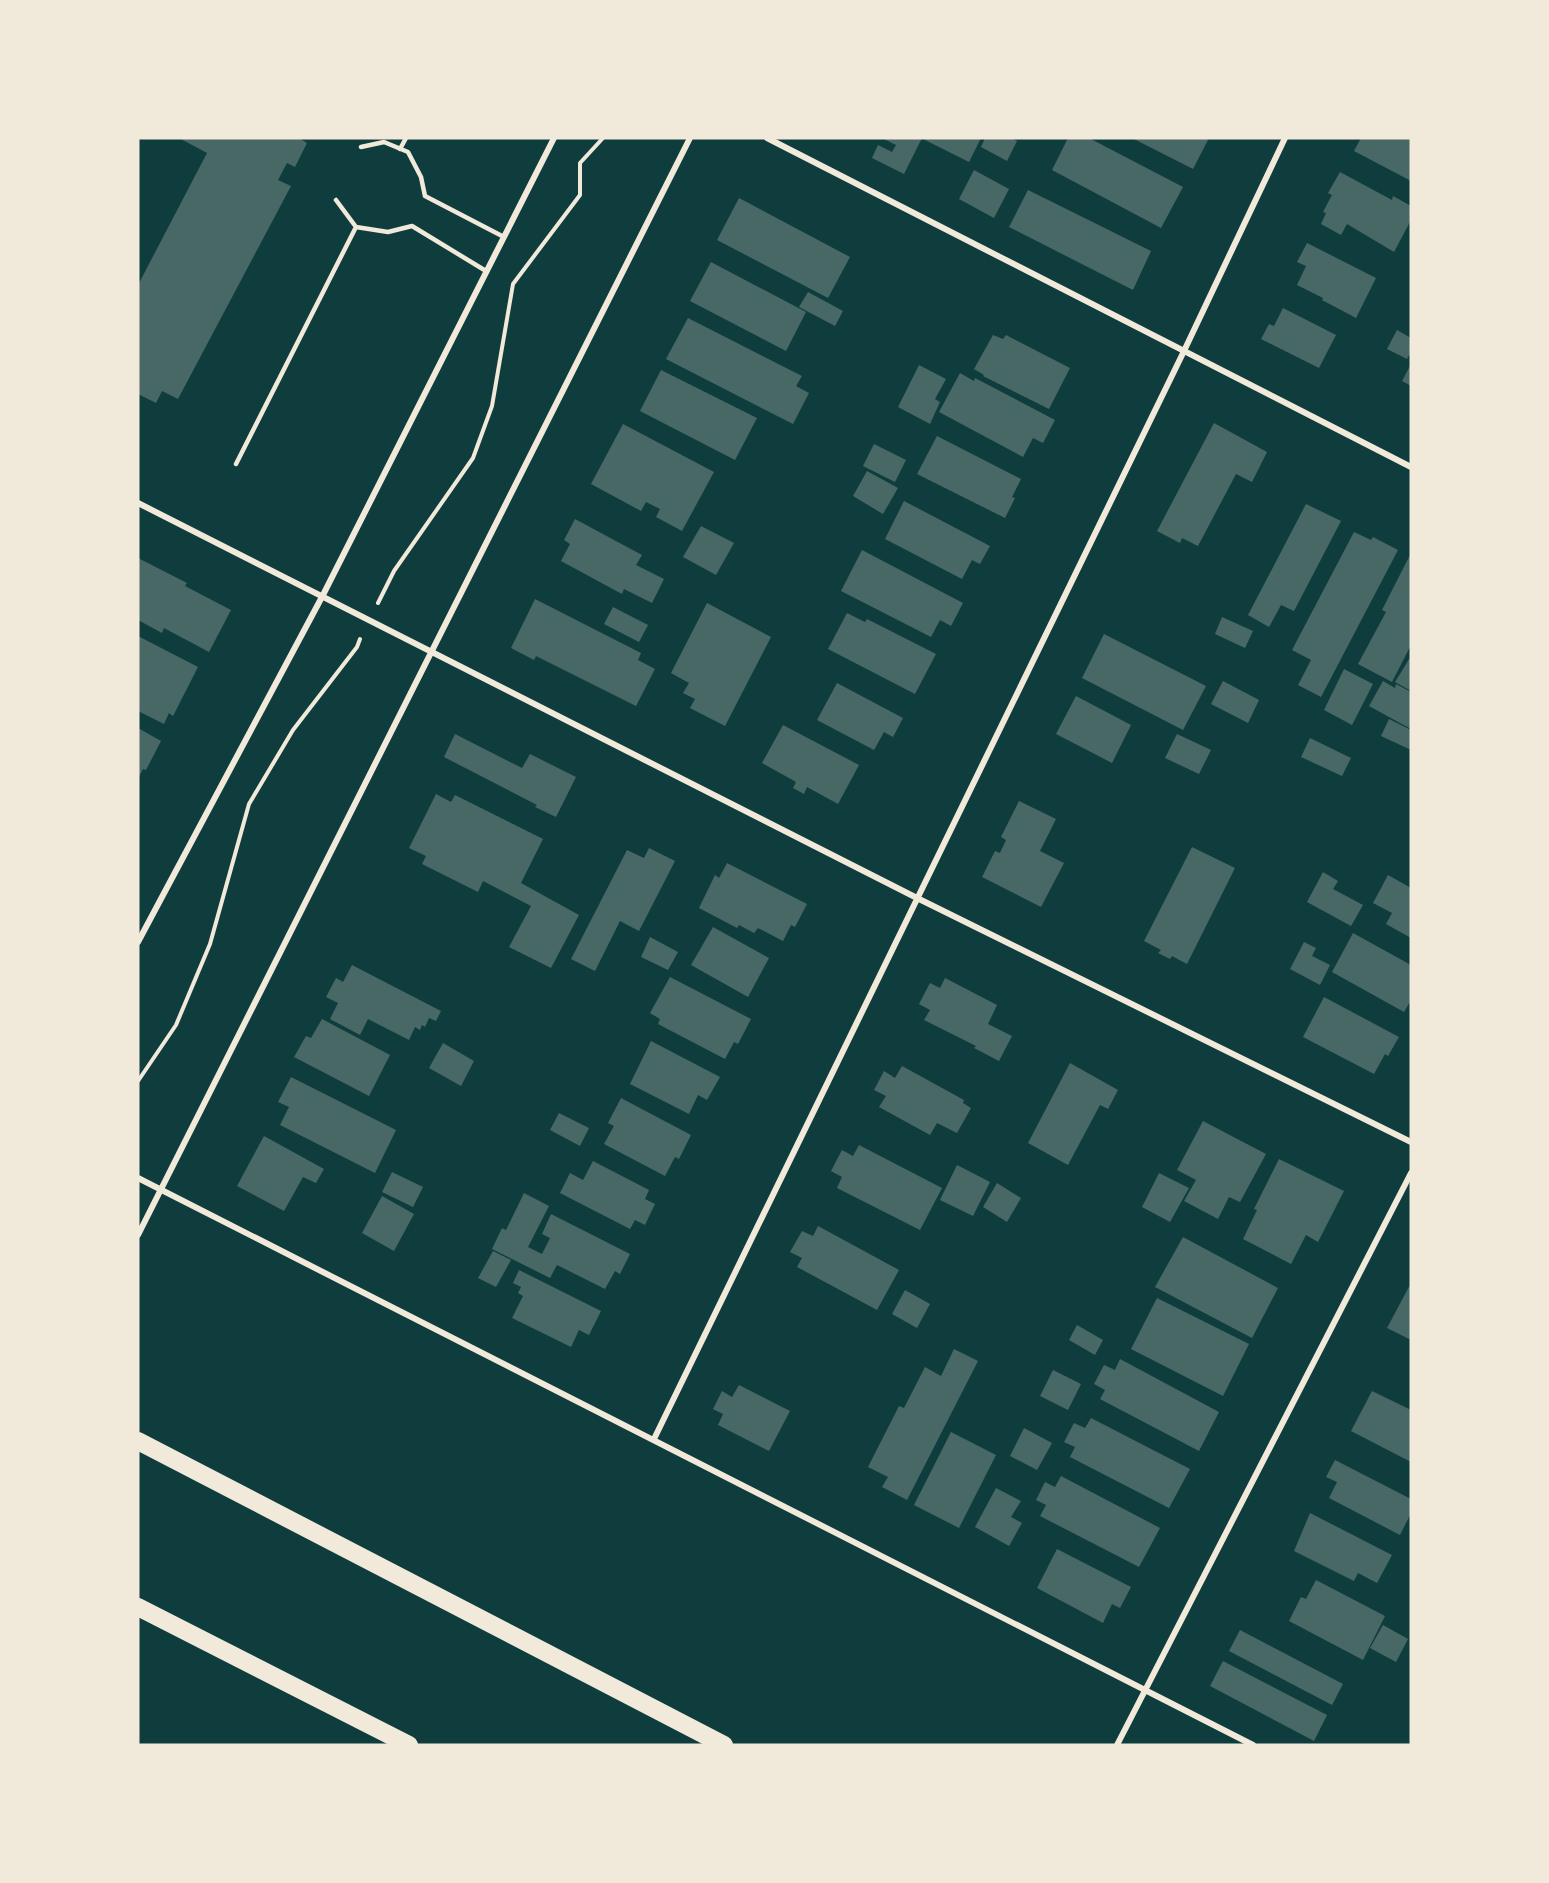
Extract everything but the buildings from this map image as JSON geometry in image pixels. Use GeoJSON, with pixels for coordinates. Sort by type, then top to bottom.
{"type":"FeatureCollection","features":[{"type":"Feature","properties":{"kind":"highway"},"geometry":{"type":"LineString","coordinates":[[138,1441],[724,1745]]}},
{"type":"Feature","properties":{"kind":"highway"},"geometry":{"type":"LineString","coordinates":[[138,1607],[409,1745]]}},
{"type":"Feature","properties":{"kind":"highway"},"geometry":{"type":"LineString","coordinates":[[703,1734],[732,1745]]}},
{"type":"Feature","properties":{"kind":"street"},"geometry":{"type":"LineString","coordinates":[[138,942],[323,595],[554,138]]}},
{"type":"Feature","properties":{"kind":"street"},"geometry":{"type":"LineString","coordinates":[[138,1235],[690,138]]}},
{"type":"Feature","properties":{"kind":"street"},"geometry":{"type":"LineString","coordinates":[[767,138],[1411,467]]}},
{"type":"Feature","properties":{"kind":"street"},"geometry":{"type":"LineString","coordinates":[[654,1439],[1184,351],[1285,138]]}},
{"type":"Feature","properties":{"kind":"street"},"geometry":{"type":"LineString","coordinates":[[138,503],[917,898],[1411,1142]]}},
{"type":"Feature","properties":{"kind":"street"},"geometry":{"type":"LineString","coordinates":[[1117,1745],[1411,1173]]}},
{"type":"Feature","properties":{"kind":"street"},"geometry":{"type":"LineString","coordinates":[[138,1178],[1253,1745]]}},
{"type":"Feature","properties":{"kind":"lane"},"geometry":{"type":"LineString","coordinates":[[400,149],[406,138]]}},
{"type":"Feature","properties":{"kind":"lane"},"geometry":{"type":"LineString","coordinates":[[361,147],[384,142],[408,152],[421,177],[425,196],[504,237]]}},
{"type":"Feature","properties":{"kind":"lane"},"geometry":{"type":"LineString","coordinates":[[336,200],[356,227],[388,232],[412,226],[486,271]]}},
{"type":"Feature","properties":{"kind":"lane"},"geometry":{"type":"LineString","coordinates":[[236,465],[356,227]]}}]}
